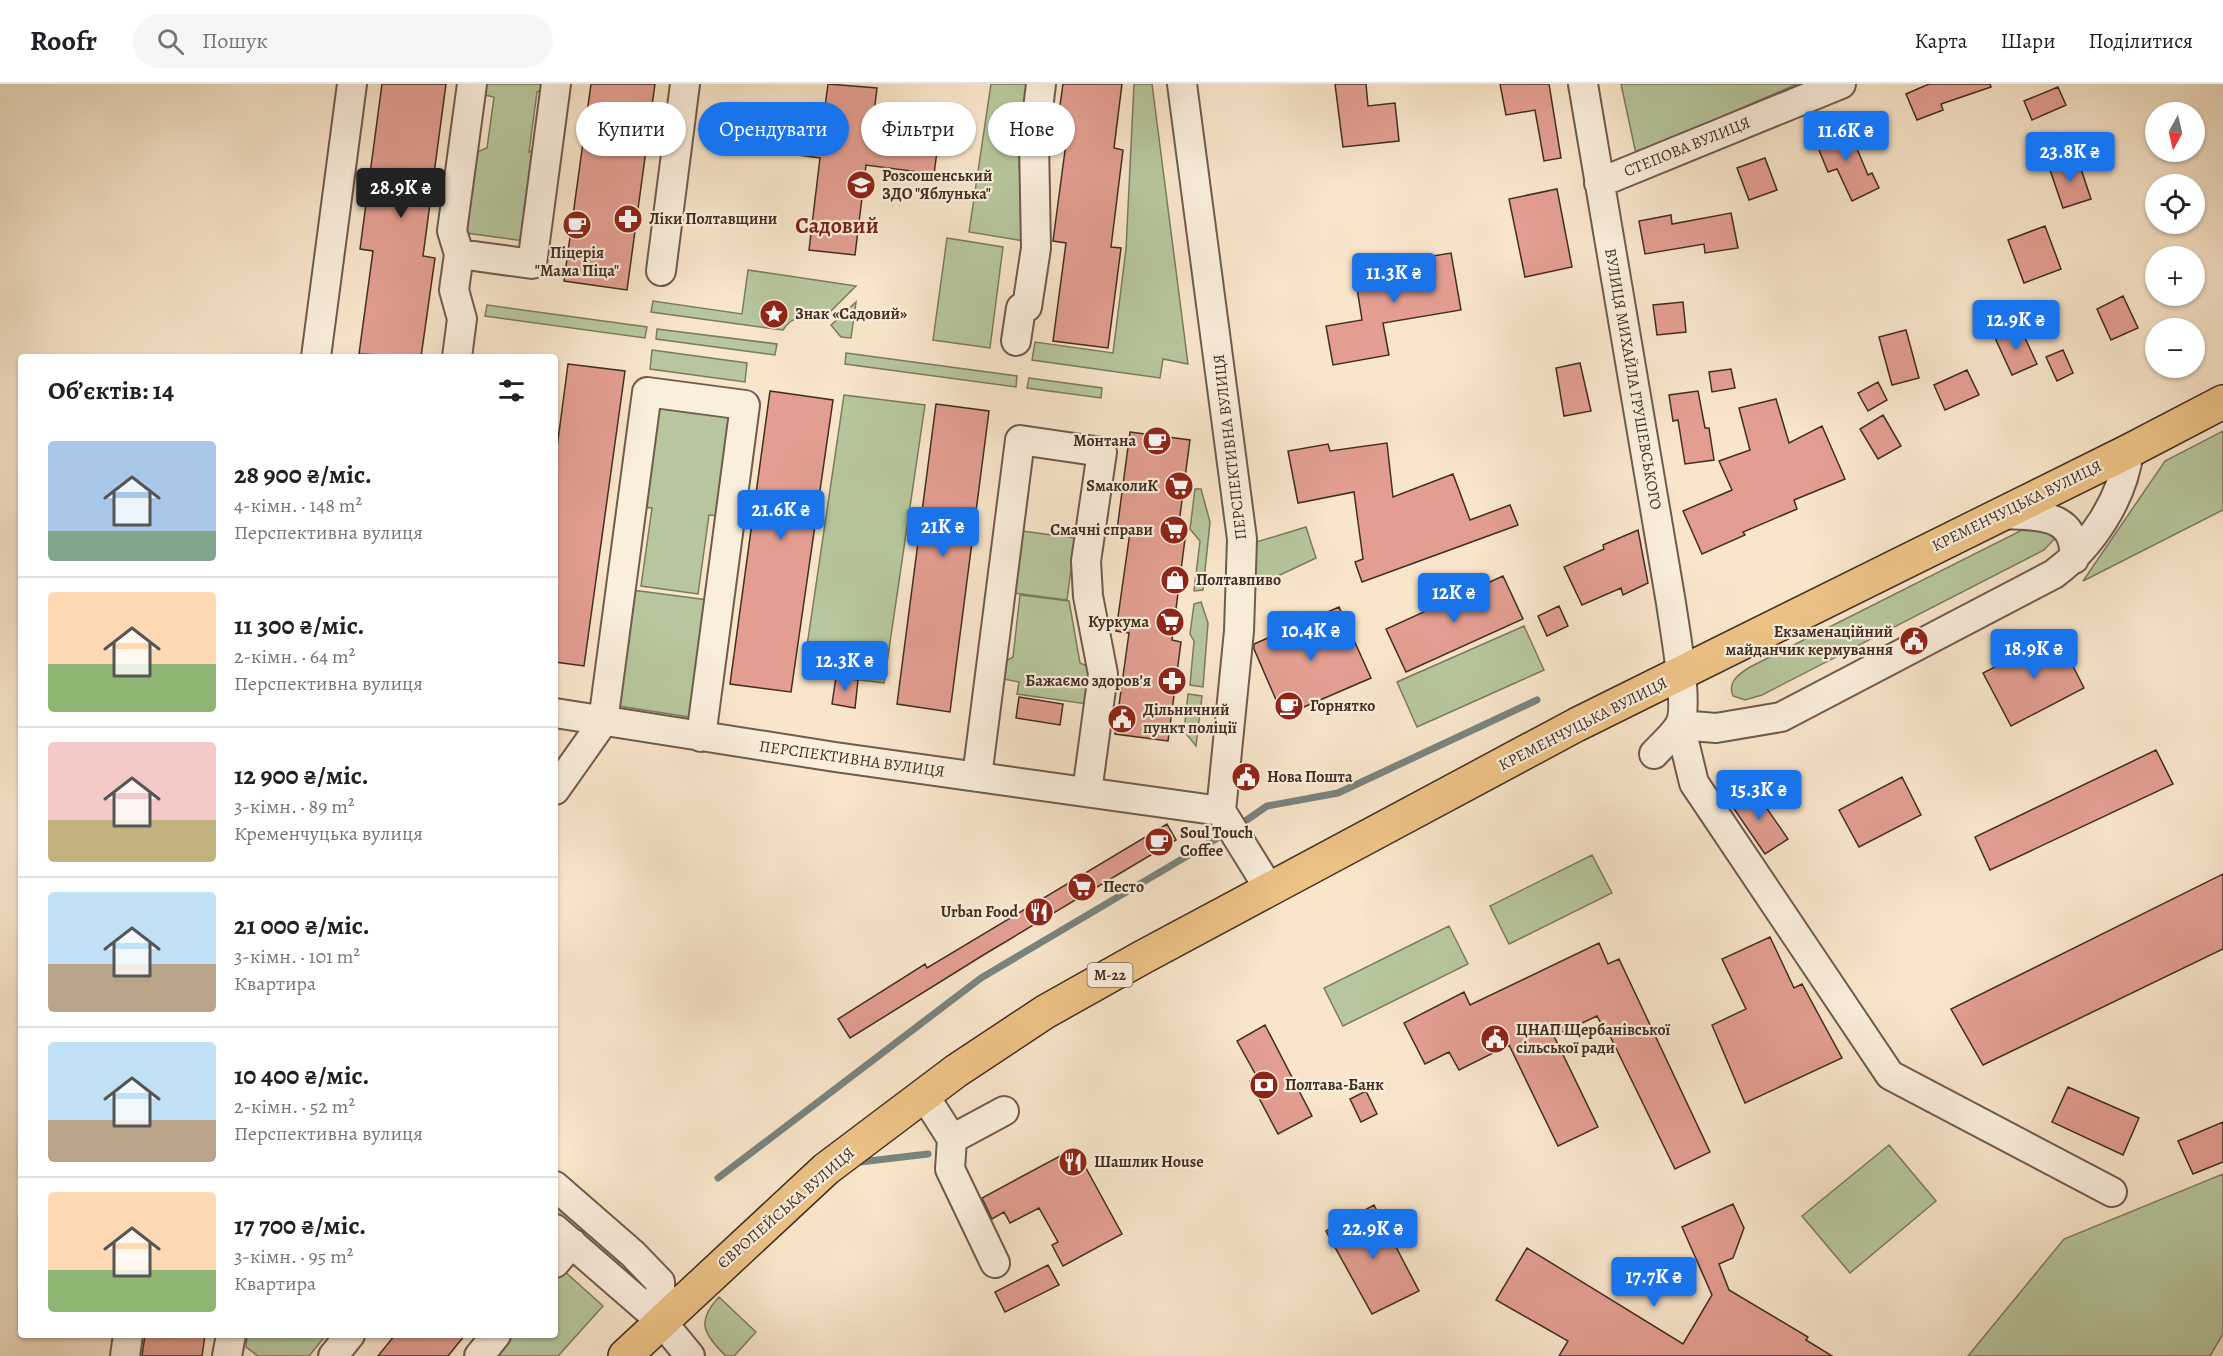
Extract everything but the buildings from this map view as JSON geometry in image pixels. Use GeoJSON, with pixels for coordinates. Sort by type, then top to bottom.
{"type":"FeatureCollection","features":[{"type":"Feature","properties":{"kind":"highway","name":"КРЕМЕНЧУЦЬКА ВУЛИЦЯ"},"geometry":{"type":"LineString","coordinates":[[956,1071],[1045,1012],[1143,957],[1576,725],[2129,451],[2223,402]]}},
{"type":"Feature","properties":{"kind":"highway","name":"ЄВРОПЕЙСЬКА ВУЛИЦЯ"},"geometry":{"type":"LineString","coordinates":[[625,1356],[826,1169],[956,1071]]}},
{"type":"Feature","properties":{"kind":"street"},"geometry":{"type":"LineString","coordinates":[[316,354],[352,84]]}},
{"type":"Feature","properties":{"kind":"street"},"geometry":{"type":"LineString","coordinates":[[457,354],[462,319],[454,290],[459,254],[452,231],[472,84]]}},
{"type":"Feature","properties":{"kind":"street"},"geometry":{"type":"LineString","coordinates":[[459,254],[532,264],[556,84]]}},
{"type":"Feature","properties":{"kind":"street"},"geometry":{"type":"LineString","coordinates":[[661,271],[685,84]]}},
{"type":"Feature","properties":{"kind":"street"},"geometry":{"type":"LineString","coordinates":[[1016,341],[1021,308],[1028,307],[1036,248],[1034,142],[1041,84]]}},
{"type":"Feature","properties":{"kind":"street","name":"ПЕРСПЕКТИВНА ВУЛИЦЯ"},"geometry":{"type":"LineString","coordinates":[[558,714],[603,723],[1221,811],[1239,631],[1242,539],[1182,84]]}},
{"type":"Feature","properties":{"kind":"street","name":"ВУЛИЦЯ МИХАЙЛА ГРУШЕВСЬКОГО"},"geometry":{"type":"LineString","coordinates":[[1583,84],[1671,603],[1683,702],[1680,725],[1694,783],[1890,1075],[2112,1192]]}},
{"type":"Feature","properties":{"kind":"street","name":"СТЕПОВА ВУЛИЦЯ"},"geometry":{"type":"LineString","coordinates":[[1599,183],[1841,84]]}},
{"type":"Feature","properties":{"kind":"street"},"geometry":{"type":"LineString","coordinates":[[558,786],[603,723],[647,392],[745,405],[701,737]]}},
{"type":"Feature","properties":{"kind":"street"},"geometry":{"type":"LineString","coordinates":[[977,777],[1020,440],[1102,452],[1086,561],[1088,596],[1103,674],[1088,792]]}},
{"type":"Feature","properties":{"kind":"street"},"geometry":{"type":"LineString","coordinates":[[1654,754],[1680,725],[1704,729],[1781,717],[2054,574],[2074,559],[2116,498],[2126,477],[2129,451]]}},
{"type":"Feature","properties":{"kind":"street"},"geometry":{"type":"LineString","coordinates":[[2002,514],[2044,517],[2064,526],[2075,541],[2074,559]]}},
{"type":"Feature","properties":{"kind":"street"},"geometry":{"type":"LineString","coordinates":[[1221,811],[1270,890]]}},
{"type":"Feature","properties":{"kind":"street"},"geometry":{"type":"LineString","coordinates":[[924,1095],[952,1139],[950,1169],[995,1263]]}},
{"type":"Feature","properties":{"kind":"street"},"geometry":{"type":"LineString","coordinates":[[952,1139],[1004,1111]]}},
{"type":"Feature","properties":{"kind":"street"},"geometry":{"type":"LineString","coordinates":[[558,1189],[633,1254],[660,1282],[662,1322]]}},
{"type":"Feature","properties":{"kind":"street"},"geometry":{"type":"LineString","coordinates":[[561,1245],[612,1278],[662,1322],[690,1356]]}},
{"type":"Feature","properties":{"kind":"street"},"geometry":{"type":"LineString","coordinates":[[126,1356],[128,1338]]}},
{"type":"Feature","properties":{"kind":"street"},"geometry":{"type":"LineString","coordinates":[[227,1356],[230,1338]]}},
{"type":"Feature","properties":{"kind":"street"},"geometry":{"type":"LineString","coordinates":[[333,1356],[348,1338]]}},
{"type":"Feature","properties":{"kind":"street"},"geometry":{"type":"LineString","coordinates":[[479,1356],[494,1338]]}},
{"type":"Feature","properties":{"kind":"green space"},"geometry":{"type":"Polygon","coordinates":[[[486,84],[545,84],[545,88],[537,92],[529,152],[536,149],[524,241],[466,233],[477,152],[487,148],[494,97],[484,95],[486,84]]]}},
{"type":"Feature","properties":{"kind":"green space"},"geometry":{"type":"Polygon","coordinates":[[[991,84],[1027,84],[1025,102],[988,102],[991,84]]]}},
{"type":"Feature","properties":{"kind":"green space"},"geometry":{"type":"Polygon","coordinates":[[[1134,84],[1152,84],[1188,364],[1163,359],[1160,378],[1032,360],[1035,342],[1113,353],[1126,249],[1134,84]]]}},
{"type":"Feature","properties":{"kind":"green space"},"geometry":{"type":"Polygon","coordinates":[[[1621,84],[1797,84],[1636,154],[1621,84]]]}},
{"type":"Feature","properties":{"kind":"green space"},"geometry":{"type":"Polygon","coordinates":[[[988,104],[988,156],[1020,156],[1024,241],[969,232],[988,104]]]}},
{"type":"Feature","properties":{"kind":"green space"},"geometry":{"type":"Polygon","coordinates":[[[947,238],[1003,247],[990,348],[933,340],[947,238]]]}},
{"type":"Feature","properties":{"kind":"green space"},"geometry":{"type":"Polygon","coordinates":[[[748,270],[856,286],[824,318],[801,317],[791,321],[783,330],[651,312],[653,301],[742,314],[748,270]]]}},
{"type":"Feature","properties":{"kind":"green space"},"geometry":{"type":"Polygon","coordinates":[[[856,302],[851,338],[841,337],[831,325],[856,302]]]}},
{"type":"Feature","properties":{"kind":"green space"},"geometry":{"type":"Polygon","coordinates":[[[487,305],[647,327],[645,338],[485,316],[487,305]]]}},
{"type":"Feature","properties":{"kind":"green space"},"geometry":{"type":"Polygon","coordinates":[[[657,329],[777,344],[775,355],[656,339],[657,329]]]}},
{"type":"Feature","properties":{"kind":"green space"},"geometry":{"type":"Polygon","coordinates":[[[652,350],[747,363],[745,382],[650,369],[652,350]]]}},
{"type":"Feature","properties":{"kind":"green space"},"geometry":{"type":"Polygon","coordinates":[[[846,353],[1017,376],[1016,387],[845,364],[846,353]]]}},
{"type":"Feature","properties":{"kind":"green space"},"geometry":{"type":"Polygon","coordinates":[[[1029,378],[1102,388],[1101,398],[1027,388],[1029,378]]]}},
{"type":"Feature","properties":{"kind":"green space"},"geometry":{"type":"Polygon","coordinates":[[[844,395],[925,405],[884,683],[803,673],[844,395]]]}},
{"type":"Feature","properties":{"kind":"green space"},"geometry":{"type":"Polygon","coordinates":[[[655,408],[731,414],[719,516],[709,515],[698,594],[641,586],[652,508],[642,507],[655,408]]]}},
{"type":"Feature","properties":{"kind":"green space"},"geometry":{"type":"Polygon","coordinates":[[[2223,431],[2223,510],[2083,581],[2165,461],[2223,431]]]}},
{"type":"Feature","properties":{"kind":"green space"},"geometry":{"type":"Polygon","coordinates":[[[1195,489],[1201,489],[1210,522],[1203,590],[1194,591],[1200,541],[1190,529],[1195,489]]]}},
{"type":"Feature","properties":{"kind":"green space"},"geometry":{"type":"Polygon","coordinates":[[[2032,525],[2059,534],[2044,550],[1762,695],[1745,700],[1733,696],[1733,683],[1750,667],[2032,525]]]}},
{"type":"Feature","properties":{"kind":"green space"},"geometry":{"type":"Polygon","coordinates":[[[1306,527],[1316,558],[1252,588],[1250,544],[1306,527]]]}},
{"type":"Feature","properties":{"kind":"green space"},"geometry":{"type":"Polygon","coordinates":[[[1022,531],[1075,538],[1067,600],[1015,593],[1022,531]]]}},
{"type":"Feature","properties":{"kind":"green space"},"geometry":{"type":"Polygon","coordinates":[[[632,590],[708,600],[693,715],[689,717],[618,706],[632,590]]]}},
{"type":"Feature","properties":{"kind":"green space"},"geometry":{"type":"Polygon","coordinates":[[[1020,595],[1069,601],[1080,663],[1092,668],[1087,704],[1017,694],[1019,682],[1003,679],[1006,661],[1013,657],[1020,595]]]}},
{"type":"Feature","properties":{"kind":"green space"},"geometry":{"type":"Polygon","coordinates":[[[1201,602],[1208,623],[1203,687],[1190,685],[1194,641],[1190,634],[1194,604],[1201,602]]]}},
{"type":"Feature","properties":{"kind":"green space"},"geometry":{"type":"Polygon","coordinates":[[[1524,626],[1544,670],[1417,727],[1397,682],[1524,626]]]}},
{"type":"Feature","properties":{"kind":"green space"},"geometry":{"type":"Polygon","coordinates":[[[1188,694],[1202,696],[1196,746],[1184,731],[1188,694]]]}},
{"type":"Feature","properties":{"kind":"green space"},"geometry":{"type":"Polygon","coordinates":[[[1592,855],[1612,893],[1509,944],[1490,906],[1592,855]]]}},
{"type":"Feature","properties":{"kind":"green space"},"geometry":{"type":"Polygon","coordinates":[[[1449,926],[1468,964],[1343,1026],[1324,988],[1449,926]]]}},
{"type":"Feature","properties":{"kind":"green space"},"geometry":{"type":"Polygon","coordinates":[[[1889,1145],[1936,1201],[1850,1273],[1802,1216],[1889,1145]]]}},
{"type":"Feature","properties":{"kind":"green space"},"geometry":{"type":"Polygon","coordinates":[[[2223,1174],[2223,1334],[2210,1356],[1968,1356],[2064,1239],[2223,1174]]]}},
{"type":"Feature","properties":{"kind":"green space"},"geometry":{"type":"Polygon","coordinates":[[[558,1202],[622,1258],[611,1270],[558,1225],[558,1202]]]}},
{"type":"Feature","properties":{"kind":"green space"},"geometry":{"type":"Polygon","coordinates":[[[563,1270],[603,1306],[558,1356],[495,1356],[510,1338],[558,1338],[558,1275],[563,1270]]]}},
{"type":"Feature","properties":{"kind":"green space"},"geometry":{"type":"Polygon","coordinates":[[[719,1297],[756,1332],[734,1356],[726,1356],[712,1341],[705,1327],[707,1313],[719,1297]]]}},
{"type":"Feature","properties":{"kind":"green space"},"geometry":{"type":"Polygon","coordinates":[[[247,1338],[324,1338],[309,1356],[258,1356],[246,1347],[247,1338]]]}},
{"type":"Feature","properties":{"kind":"waterway"},"geometry":{"type":"LineString","coordinates":[[1238,826],[1267,806],[1338,793],[1537,700]]}},
{"type":"Feature","properties":{"kind":"waterway"},"geometry":{"type":"LineString","coordinates":[[718,1178],[981,978],[1221,836]]}},
{"type":"Feature","properties":{"kind":"waterway"},"geometry":{"type":"LineString","coordinates":[[860,1162],[928,1154]]}},
{"type":"Feature","properties":{"kind":"place","name":"Розсошенський ЗДО \"Яблунька\""},"geometry":{"type":"Point","coordinates":[861,185]}},
{"type":"Feature","properties":{"kind":"place","name":"Ліки Полтавщини"},"geometry":{"type":"Point","coordinates":[628,219]}},
{"type":"Feature","properties":{"kind":"place","name":"Піцерія \"Мама Піца\""},"geometry":{"type":"Point","coordinates":[577,225]}},
{"type":"Feature","properties":{"kind":"place","name":"Знак «Садовий»"},"geometry":{"type":"Point","coordinates":[774,314]}},
{"type":"Feature","properties":{"kind":"place","name":"Монтана"},"geometry":{"type":"Point","coordinates":[1157,441]}},
{"type":"Feature","properties":{"kind":"place","name":"SмаколиК"},"geometry":{"type":"Point","coordinates":[1179,486]}},
{"type":"Feature","properties":{"kind":"place","name":"Смачні справи"},"geometry":{"type":"Point","coordinates":[1174,530]}},
{"type":"Feature","properties":{"kind":"place","name":"Полтавпиво"},"geometry":{"type":"Point","coordinates":[1175,580]}},
{"type":"Feature","properties":{"kind":"place","name":"Куркума"},"geometry":{"type":"Point","coordinates":[1170,622]}},
{"type":"Feature","properties":{"kind":"place","name":"Екзаменаційний майданчик кермування"},"geometry":{"type":"Point","coordinates":[1914,641]}},
{"type":"Feature","properties":{"kind":"place","name":"Бажаємо здоровʼя"},"geometry":{"type":"Point","coordinates":[1172,681]}},
{"type":"Feature","properties":{"kind":"place","name":"Горнятко"},"geometry":{"type":"Point","coordinates":[1289,706]}},
{"type":"Feature","properties":{"kind":"place","name":"Дільничний пункт поліції"},"geometry":{"type":"Point","coordinates":[1122,719]}},
{"type":"Feature","properties":{"kind":"place","name":"Нова Пошта"},"geometry":{"type":"Point","coordinates":[1246,777]}},
{"type":"Feature","properties":{"kind":"place","name":"Soul Touch Coffee"},"geometry":{"type":"Point","coordinates":[1159,842]}},
{"type":"Feature","properties":{"kind":"place","name":"Песто"},"geometry":{"type":"Point","coordinates":[1082,887]}},
{"type":"Feature","properties":{"kind":"place","name":"Urban Food"},"geometry":{"type":"Point","coordinates":[1039,912]}},
{"type":"Feature","properties":{"kind":"place","name":"ЦНАП Щербанівської сільської ради"},"geometry":{"type":"Point","coordinates":[1495,1039]}},
{"type":"Feature","properties":{"kind":"place","name":"Полтава-Банк"},"geometry":{"type":"Point","coordinates":[1264,1085]}},
{"type":"Feature","properties":{"kind":"place","name":"Шашлик House"},"geometry":{"type":"Point","coordinates":[1073,1162]}},
{"type":"Feature","properties":{"kind":"district","name":"Садовий"},"geometry":{"type":"Point","coordinates":[837,226]}}]}
